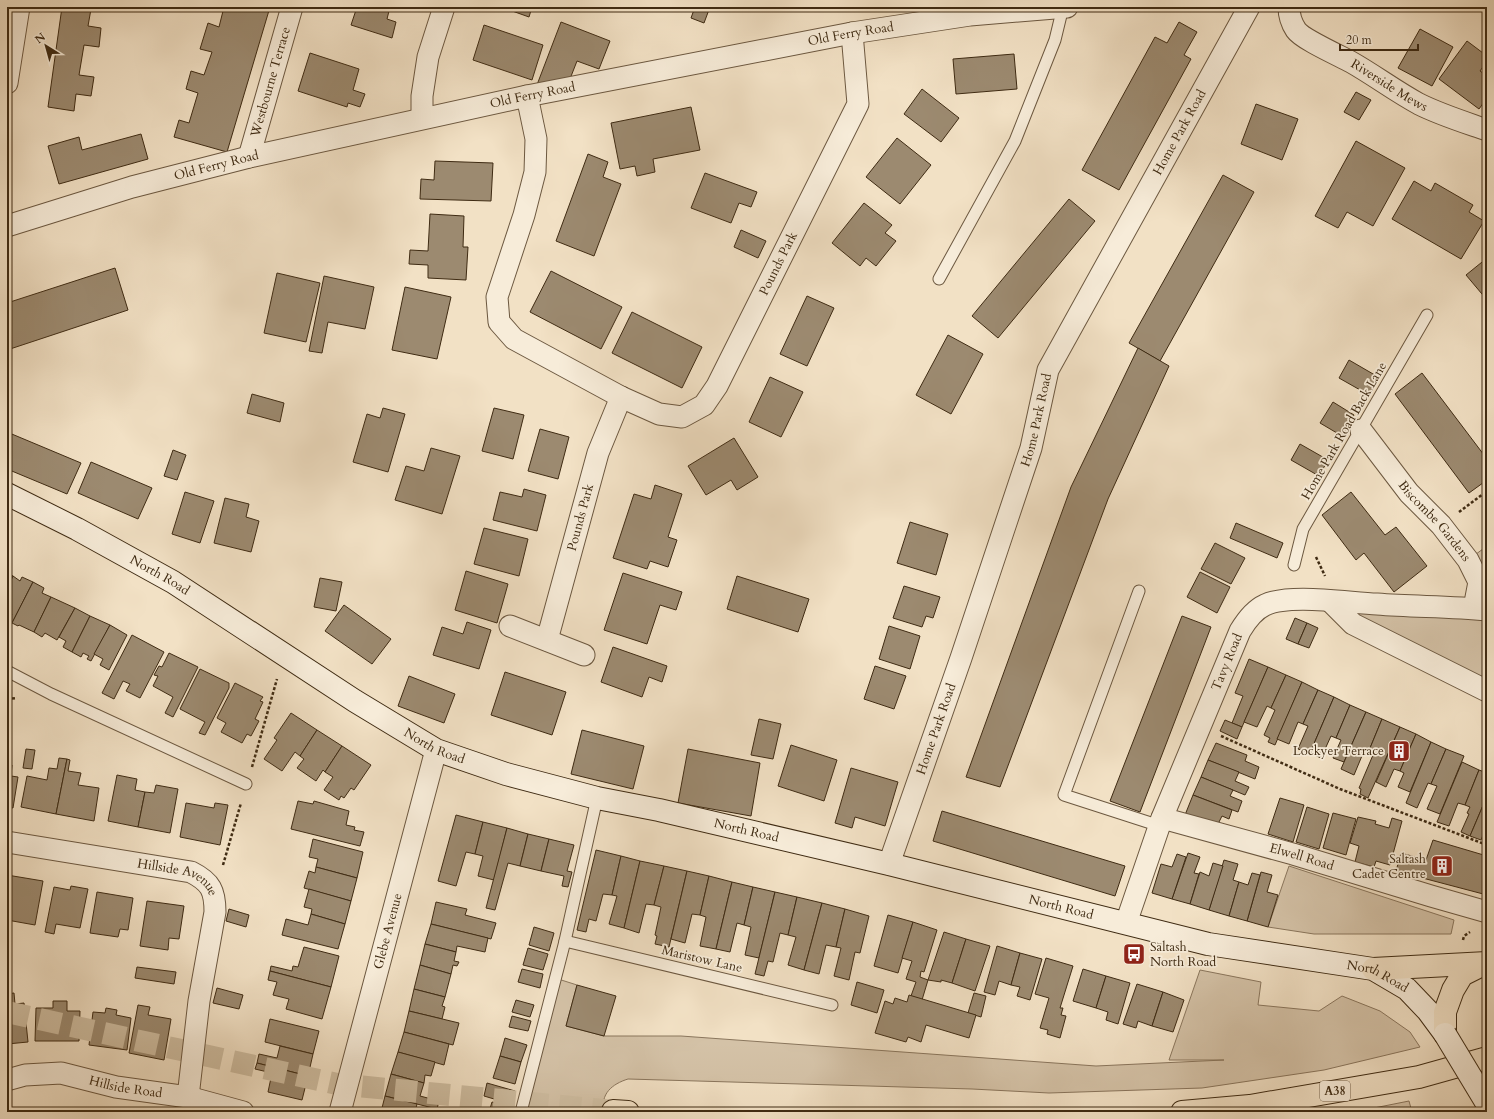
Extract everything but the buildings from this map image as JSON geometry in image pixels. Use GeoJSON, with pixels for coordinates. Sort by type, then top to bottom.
{"type":"FeatureCollection","features":[{"type":"Feature","properties":{"kind":"highway"},"geometry":{"type":"LineString","coordinates":[[1373,970],[1487,963]]}},
{"type":"Feature","properties":{"kind":"highway"},"geometry":{"type":"LineString","coordinates":[[1445,1034],[1444,1012],[1453,990],[1462,975],[1487,963]]}},
{"type":"Feature","properties":{"kind":"highway","name":"A38"},"geometry":{"type":"LineString","coordinates":[[1182,1112],[1250,1106],[1403,1080],[1487,1058]]}},
{"type":"Feature","properties":{"kind":"main road","name":"North Road"},"geometry":{"type":"LineString","coordinates":[[7,494],[77,529],[173,582],[355,701],[436,750],[506,774],[597,798],[666,812],[889,864],[1208,944],[1373,970],[1407,989],[1428,1011],[1445,1034],[1486,1102]]}},
{"type":"Feature","properties":{"kind":"street"},"geometry":{"type":"LineString","coordinates":[[7,83],[19,7]]}},
{"type":"Feature","properties":{"kind":"street","name":"Westbourne Terrace"},"geometry":{"type":"LineString","coordinates":[[249,157],[292,7]]}},
{"type":"Feature","properties":{"kind":"street"},"geometry":{"type":"LineString","coordinates":[[422,118],[422,96],[428,57],[444,7]]}},
{"type":"Feature","properties":{"kind":"street","name":"Old Ferry Road"},"geometry":{"type":"LineString","coordinates":[[7,226],[132,187],[249,157],[527,96],[852,33],[970,15],[1067,7]]}},
{"type":"Feature","properties":{"kind":"street","name":"Home Park Road"},"geometry":{"type":"LineString","coordinates":[[889,864],[961,658],[1031,448],[1048,370],[1249,7]]}},
{"type":"Feature","properties":{"kind":"street","name":"Riverside Mews"},"geometry":{"type":"LineString","coordinates":[[1289,7],[1289,14],[1296,31],[1312,41],[1358,66],[1390,88],[1419,104],[1447,117],[1487,130]]}},
{"type":"Feature","properties":{"kind":"street","name":"Pounds Park"},"geometry":{"type":"LineString","coordinates":[[527,96],[536,138],[535,172],[524,215],[497,297],[499,322],[514,339],[621,397],[659,414],[682,417],[704,405],[717,386],[858,104],[852,33]]}},
{"type":"Feature","properties":{"kind":"street","name":"Pounds Park"},"geometry":{"type":"LineString","coordinates":[[547,640],[598,453],[621,397]]}},
{"type":"Feature","properties":{"kind":"street","name":"Biscombe Gardens"},"geometry":{"type":"LineString","coordinates":[[1361,430],[1409,493],[1441,525],[1468,560],[1479,582],[1480,609]]}},
{"type":"Feature","properties":{"kind":"street","name":"Tavy Road"},"geometry":{"type":"LineString","coordinates":[[1126,924],[1161,822],[1240,631],[1249,617],[1265,605],[1284,600],[1480,609]]}},
{"type":"Feature","properties":{"kind":"street"},"geometry":{"type":"LineString","coordinates":[[1328,601],[1353,624],[1487,692]]}},
{"type":"Feature","properties":{"kind":"street"},"geometry":{"type":"LineString","coordinates":[[510,626],[584,655]]}},
{"type":"Feature","properties":{"kind":"street","name":"Glebe Avenue"},"geometry":{"type":"LineString","coordinates":[[340,1112],[436,750]]}},
{"type":"Feature","properties":{"kind":"street","name":"Elwell Road"},"geometry":{"type":"LineString","coordinates":[[1161,822],[1293,854],[1487,912]]}},
{"type":"Feature","properties":{"kind":"street","name":"Hillside Avenue"},"geometry":{"type":"LineString","coordinates":[[7,842],[191,872],[210,885],[215,898],[215,912],[199,1001],[188,1097]]}},
{"type":"Feature","properties":{"kind":"street","name":"Hillside Road"},"geometry":{"type":"LineString","coordinates":[[7,1080],[26,1075],[61,1073],[116,1087],[188,1097],[243,1112]]}},
{"type":"Feature","properties":{"kind":"lane"},"geometry":{"type":"LineString","coordinates":[[939,279],[1014,141],[1055,40],[1063,7]]}},
{"type":"Feature","properties":{"kind":"lane","name":"Home Park Road Back Lane"},"geometry":{"type":"LineString","coordinates":[[1294,565],[1303,529],[1427,315]]}},
{"type":"Feature","properties":{"kind":"lane"},"geometry":{"type":"LineString","coordinates":[[1139,591],[1064,795],[1161,822]]}},
{"type":"Feature","properties":{"kind":"lane"},"geometry":{"type":"LineString","coordinates":[[7,672],[51,694],[246,784]]}},
{"type":"Feature","properties":{"kind":"lane"},"geometry":{"type":"LineString","coordinates":[[521,1112],[565,941],[597,798]]}},
{"type":"Feature","properties":{"kind":"lane","name":"Maristow Lane"},"geometry":{"type":"LineString","coordinates":[[565,941],[832,1005]]}},
{"type":"Feature","properties":{"kind":"path"},"geometry":{"type":"LineString","coordinates":[[1482,495],[1487,491]]}},
{"type":"Feature","properties":{"kind":"path"},"geometry":{"type":"LineString","coordinates":[[1303,529],[1325,576],[1328,601]]}},
{"type":"Feature","properties":{"kind":"path"},"geometry":{"type":"LineString","coordinates":[[225,862],[275,683],[286,655]]}},
{"type":"Feature","properties":{"kind":"path"},"geometry":{"type":"LineString","coordinates":[[1201,726],[1251,751],[1340,789],[1487,845]]}},
{"type":"Feature","properties":{"kind":"shaded area"},"geometry":{"type":"Polygon","coordinates":[[[1487,546],[1487,691],[1330,601],[1473,608],[1468,560],[1487,546]]]}},
{"type":"Feature","properties":{"kind":"shaded area"},"geometry":{"type":"Polygon","coordinates":[[[1289,866],[1454,920],[1451,934],[1314,934],[1268,927],[1289,866]]]}},
{"type":"Feature","properties":{"kind":"shaded area"},"geometry":{"type":"Polygon","coordinates":[[[1200,970],[1261,982],[1258,1005],[1319,1011],[1342,996],[1380,1011],[1410,1032],[1420,1047],[1324,1070],[1202,1088],[1049,1093],[972,1089],[628,1079],[612,1087],[608,1091],[604,1100],[604,1112],[521,1112],[555,978],[577,985],[566,1026],[604,1036],[681,1036],[1096,1066],[1224,1060],[1169,1060],[1200,970]]]}},
{"type":"Feature","properties":{"kind":"shaded area"},"geometry":{"type":"Polygon","coordinates":[[[1409,1101],[1412,1112],[1354,1112],[1409,1101]]]}},
{"type":"Feature","properties":{"kind":"tunnel"},"geometry":{"type":"LineString","coordinates":[[7,1012],[337,1084],[613,1111]]}},
{"type":"Feature","properties":{"kind":"place","name":"Lockyer Terrace"},"geometry":{"type":"Point","coordinates":[1399,751]}},
{"type":"Feature","properties":{"kind":"place","name":"Saltash Cadet Centre"},"geometry":{"type":"Point","coordinates":[1442,866]}},
{"type":"Feature","properties":{"kind":"place","name":"Saltash North Road"},"geometry":{"type":"Point","coordinates":[1134,954]}}]}
